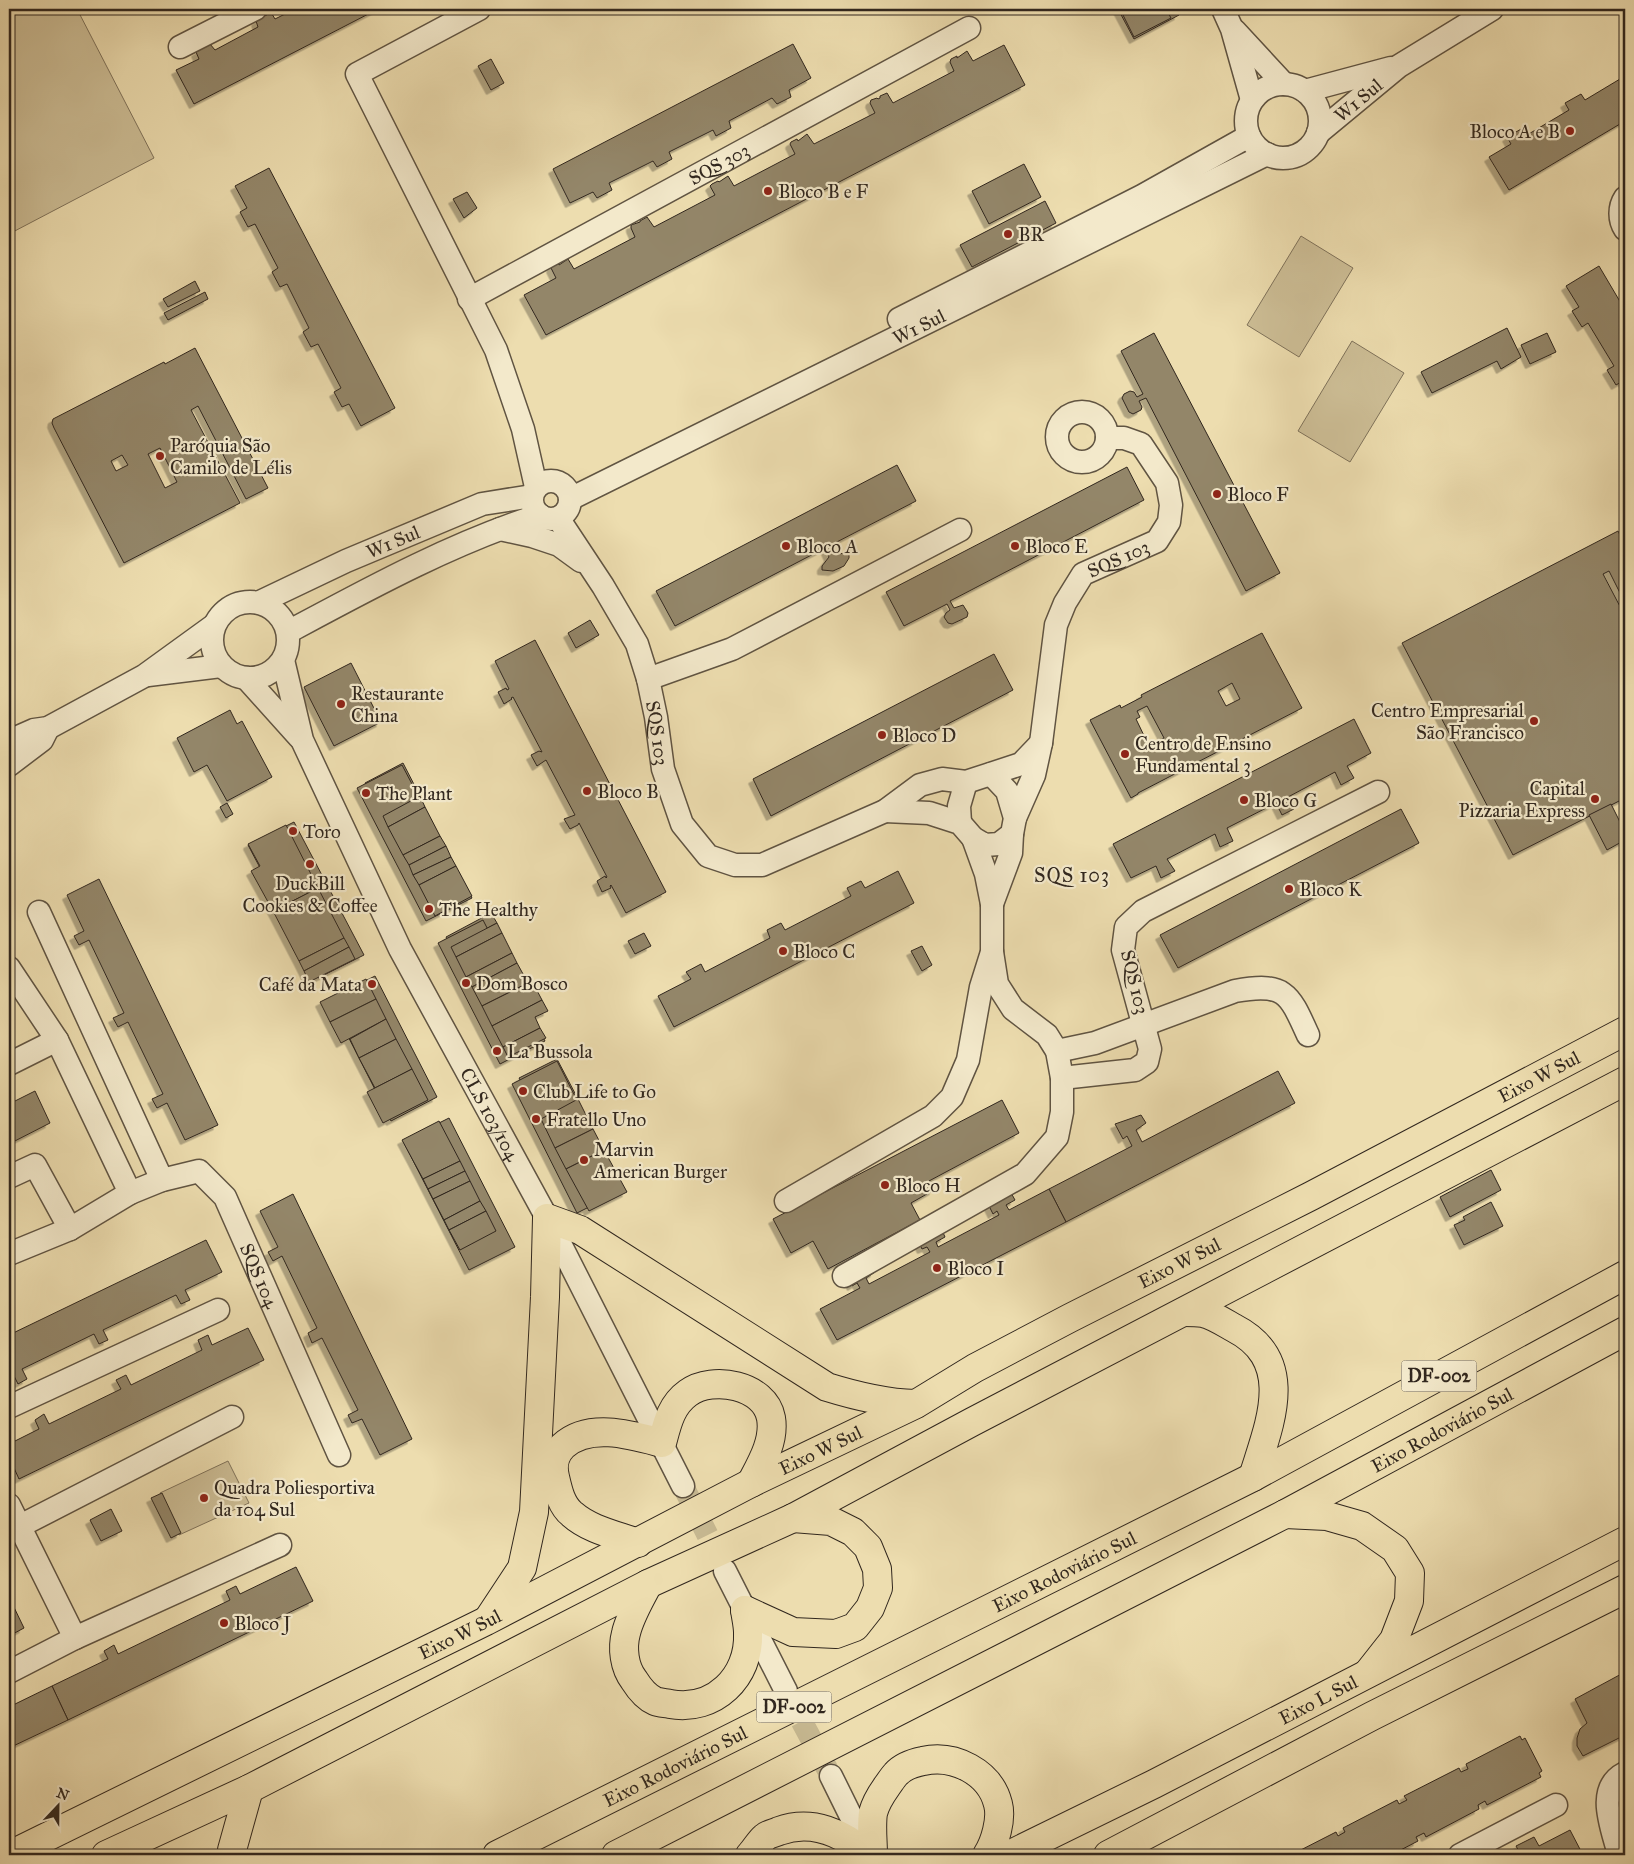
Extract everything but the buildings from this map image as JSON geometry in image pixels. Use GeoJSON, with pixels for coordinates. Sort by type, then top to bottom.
{"type":"FeatureCollection","features":[{"type":"Feature","properties":{"kind":"main road","name":"Eixo W Sul"},"geometry":{"type":"LineString","coordinates":[[10,1855],[486,1621],[751,1483],[916,1404],[975,1368],[1070,1318],[1311,1196],[1625,1031]]}},
{"type":"Feature","properties":{"kind":"main road"},"geometry":{"type":"LineString","coordinates":[[106,1855],[249,1789],[648,1584],[793,1518],[1625,1081]]}},
{"type":"Feature","properties":{"kind":"main road"},"geometry":{"type":"LineString","coordinates":[[486,1621],[522,1568],[534,1512],[546,1297],[547,1218],[580,1230],[826,1388],[871,1400],[916,1404]]}},
{"type":"Feature","properties":{"kind":"main road","name":"Eixo Rodoviário Sul"},"geometry":{"type":"LineString","coordinates":[[496,1855],[1253,1477],[1625,1275]]}},
{"type":"Feature","properties":{"kind":"main road"},"geometry":{"type":"LineString","coordinates":[[1184,1312],[1205,1313],[1242,1332],[1263,1352],[1275,1378],[1272,1414],[1253,1477]]}},
{"type":"Feature","properties":{"kind":"main road","name":"Eixo Rodoviário Sul"},"geometry":{"type":"LineString","coordinates":[[616,1855],[1285,1514],[1625,1331]]}},
{"type":"Feature","properties":{"kind":"main road"},"geometry":{"type":"LineString","coordinates":[[638,1542],[589,1526],[570,1514],[559,1496],[552,1467],[558,1451],[570,1440],[582,1434],[628,1434],[662,1443],[670,1414],[688,1393],[704,1386],[719,1383],[744,1388],[761,1400],[771,1417],[771,1435],[766,1454],[751,1483]]}},
{"type":"Feature","properties":{"kind":"main road"},"geometry":{"type":"LineString","coordinates":[[1285,1514],[1327,1516],[1362,1526],[1395,1548],[1410,1573],[1409,1601],[1394,1640],[1368,1674]]}},
{"type":"Feature","properties":{"kind":"main road"},"geometry":{"type":"LineString","coordinates":[[745,1610],[793,1632],[836,1634],[855,1627],[870,1608],[878,1588],[877,1569],[868,1547],[853,1532],[831,1521],[793,1518]]}},
{"type":"Feature","properties":{"kind":"main road","name":"Eixo L Sul"},"geometry":{"type":"LineString","coordinates":[[1009,1855],[1154,1784],[1625,1541]]}},
{"type":"Feature","properties":{"kind":"main road"},"geometry":{"type":"LineString","coordinates":[[648,1584],[626,1633],[625,1654],[628,1672],[641,1690],[656,1702],[680,1706],[702,1704],[723,1692],[737,1676],[745,1658],[748,1634],[745,1610]]}},
{"type":"Feature","properties":{"kind":"main road"},"geometry":{"type":"LineString","coordinates":[[1108,1855],[1130,1848],[1372,1716],[1625,1589]]}},
{"type":"Feature","properties":{"kind":"main road"},"geometry":{"type":"LineString","coordinates":[[870,1855],[873,1812],[884,1791],[897,1773],[911,1764],[933,1759],[954,1762],[974,1770],[989,1784],[998,1805],[997,1828],[993,1846],[987,1855]]}},
{"type":"Feature","properties":{"kind":"main road"},"geometry":{"type":"LineString","coordinates":[[234,1855],[232,1850],[249,1789]]}},
{"type":"Feature","properties":{"kind":"main road"},"geometry":{"type":"LineString","coordinates":[[750,1855],[765,1836],[791,1827],[812,1827],[833,1832],[870,1855]]}},
{"type":"Feature","properties":{"kind":"street"},"geometry":{"type":"LineString","coordinates":[[180,46],[255,9]]}},
{"type":"Feature","properties":{"kind":"street"},"geometry":{"type":"LineString","coordinates":[[479,9],[356,74],[496,350],[523,429],[553,499]]}},
{"type":"Feature","properties":{"kind":"street"},"geometry":{"type":"LineString","coordinates":[[1223,9],[1232,29],[1252,100]]}},
{"type":"Feature","properties":{"kind":"street","name":"W1 Sul"},"geometry":{"type":"LineString","coordinates":[[1318,133],[1399,66],[1492,9]]}},
{"type":"Feature","properties":{"kind":"street","name":"SQS 303"},"geometry":{"type":"LineString","coordinates":[[469,299],[969,28]]}},
{"type":"Feature","properties":{"kind":"street"},"geometry":{"type":"LineString","coordinates":[[1232,29],[1294,88],[1312,99],[1318,109],[1320,121],[1318,133],[1312,144],[1302,152],[1291,157],[1278,157],[1267,154],[1256,147],[1249,136],[1246,124],[1247,111],[1252,100],[1261,91],[1272,85],[1294,88]]}},
{"type":"Feature","properties":{"kind":"street","name":"W1 Sul"},"geometry":{"type":"LineString","coordinates":[[1294,88],[1399,66]]}},
{"type":"Feature","properties":{"kind":"street","name":"W1 Sul"},"geometry":{"type":"LineString","coordinates":[[288,632],[365,590],[498,529],[1142,196],[1249,136]]}},
{"type":"Feature","properties":{"kind":"street","name":"W1 Sul"},"geometry":{"type":"LineString","coordinates":[[260,602],[346,561],[482,504],[553,499],[1267,154]]}},
{"type":"Feature","properties":{"kind":"street"},"geometry":{"type":"LineString","coordinates":[[1625,198],[1620,205],[1622,224],[1625,229]]}},
{"type":"Feature","properties":{"kind":"street","name":"SQS 103"},"geometry":{"type":"LineString","coordinates":[[992,904],[1011,853],[1014,826],[1034,775],[1041,743],[1056,625],[1065,603],[1083,574],[1157,541],[1169,522],[1171,505],[1167,483],[1141,444],[1124,438],[1107,438]]}},
{"type":"Feature","properties":{"kind":"street","name":"SQS 103"},"geometry":{"type":"LineString","coordinates":[[553,499],[590,567],[637,644],[648,679],[656,717],[663,769],[675,805],[682,824],[708,856],[735,865],[762,864],[885,811],[920,784],[942,779],[966,782],[1020,764],[1041,743]]}},
{"type":"Feature","properties":{"kind":"street"},"geometry":{"type":"LineString","coordinates":[[498,529],[532,536],[559,545],[590,567]]}},
{"type":"Feature","properties":{"kind":"street","name":"SQS 103"},"geometry":{"type":"LineString","coordinates":[[648,679],[732,649],[960,530]]}},
{"type":"Feature","properties":{"kind":"street"},"geometry":{"type":"LineString","coordinates":[[9,741],[34,730],[48,728],[144,676],[213,626],[221,614],[232,605],[246,601],[260,602],[273,609],[282,619],[288,632],[288,646],[283,660],[273,670],[260,677],[246,678],[232,674],[221,666],[214,654],[211,640],[213,626]]}},
{"type":"Feature","properties":{"kind":"street","name":"CLS 103/104"},"geometry":{"type":"LineString","coordinates":[[283,660],[302,740],[400,949],[547,1218],[683,1486]]}},
{"type":"Feature","properties":{"kind":"street"},"geometry":{"type":"LineString","coordinates":[[144,676],[221,666]]}},
{"type":"Feature","properties":{"kind":"street","name":"CLS 103/104"},"geometry":{"type":"LineString","coordinates":[[246,678],[302,740]]}},
{"type":"Feature","properties":{"kind":"street"},"geometry":{"type":"LineString","coordinates":[[9,765],[42,740],[48,728]]}},
{"type":"Feature","properties":{"kind":"street","name":"SQS 103"},"geometry":{"type":"LineString","coordinates":[[991,774],[1007,791],[1014,826]]}},
{"type":"Feature","properties":{"kind":"street","name":"SQS 103"},"geometry":{"type":"LineString","coordinates":[[844,1276],[1025,1174],[1057,1137],[1062,1112],[1062,1078],[1057,1051],[1047,1035],[1013,1009],[997,984],[992,952],[992,904],[986,874],[966,831],[959,806],[966,782]]}},
{"type":"Feature","properties":{"kind":"street","name":"SQS 103"},"geometry":{"type":"LineString","coordinates":[[1062,1078],[1135,1070],[1147,1062],[1150,1049],[1124,950],[1126,926],[1143,911],[1378,792]]}},
{"type":"Feature","properties":{"kind":"street","name":"SQS 103"},"geometry":{"type":"LineString","coordinates":[[885,811],[929,813],[966,831],[985,845],[999,844],[1014,826]]}},
{"type":"Feature","properties":{"kind":"street"},"geometry":{"type":"LineString","coordinates":[[39,912],[162,1180]]}},
{"type":"Feature","properties":{"kind":"street","name":"SQS 103"},"geometry":{"type":"LineString","coordinates":[[786,1201],[932,1116],[952,1097],[968,1060],[981,987],[992,952]]}},
{"type":"Feature","properties":{"kind":"street"},"geometry":{"type":"LineString","coordinates":[[9,968],[16,994],[57,1040],[130,1193]]}},
{"type":"Feature","properties":{"kind":"street","name":"SQS 103"},"geometry":{"type":"LineString","coordinates":[[1057,1051],[1095,1043],[1235,991],[1255,988],[1277,989],[1293,1003],[1308,1035]]}},
{"type":"Feature","properties":{"kind":"street"},"geometry":{"type":"LineString","coordinates":[[974,1023],[1013,1009]]}},
{"type":"Feature","properties":{"kind":"street"},"geometry":{"type":"LineString","coordinates":[[9,1064],[57,1040]]}},
{"type":"Feature","properties":{"kind":"street"},"geometry":{"type":"LineString","coordinates":[[9,1177],[35,1165],[70,1229]]}},
{"type":"Feature","properties":{"kind":"street","name":"SQS 104"},"geometry":{"type":"LineString","coordinates":[[9,1254],[70,1229],[130,1193],[162,1180],[199,1171],[225,1197],[339,1455]]}},
{"type":"Feature","properties":{"kind":"street"},"geometry":{"type":"LineString","coordinates":[[9,1407],[218,1310]]}},
{"type":"Feature","properties":{"kind":"street"},"geometry":{"type":"LineString","coordinates":[[18,1539],[232,1416]]}},
{"type":"Feature","properties":{"kind":"street"},"geometry":{"type":"LineString","coordinates":[[9,1505],[18,1539],[76,1638]]}},
{"type":"Feature","properties":{"kind":"street"},"geometry":{"type":"LineString","coordinates":[[9,1672],[76,1638],[280,1545]]}},
{"type":"Feature","properties":{"kind":"street"},"geometry":{"type":"LineString","coordinates":[[725,1571],[786,1691]]}},
{"type":"Feature","properties":{"kind":"street"},"geometry":{"type":"LineString","coordinates":[[1619,1855],[1608,1812],[1607,1800],[1610,1786],[1618,1776],[1625,1773]]}},
{"type":"Feature","properties":{"kind":"street"},"geometry":{"type":"LineString","coordinates":[[831,1776],[870,1855]]}},
{"type":"Feature","properties":{"kind":"street"},"geometry":{"type":"LineString","coordinates":[[1460,1855],[1556,1805]]}},
{"type":"Feature","properties":{"kind":"shaded area"},"geometry":{"type":"Polygon","coordinates":[[[9,9],[77,9],[154,158],[9,234],[9,9]]]}},
{"type":"Feature","properties":{"kind":"shaded area"},"geometry":{"type":"Polygon","coordinates":[[[1301,236],[1353,268],[1299,357],[1247,325],[1301,236]]]}},
{"type":"Feature","properties":{"kind":"shaded area"},"geometry":{"type":"Polygon","coordinates":[[[1352,341],[1404,373],[1350,462],[1298,431],[1352,341]]]}},
{"type":"Feature","properties":{"kind":"shaded area","name":"Quadra Poliesportiva da 104 Sul"},"geometry":{"type":"Polygon","coordinates":[[[228,1461],[249,1503],[179,1535],[160,1493],[228,1461]]]}},
{"type":"Feature","properties":{"kind":"tunnel"},"geometry":{"type":"LineString","coordinates":[[683,1486],[724,1568]]}},
{"type":"Feature","properties":{"kind":"tunnel"},"geometry":{"type":"LineString","coordinates":[[786,1692],[831,1776]]}},
{"type":"Feature","properties":{"kind":"place","name":"Bloco A e B"},"geometry":{"type":"Point","coordinates":[1570,131]}},
{"type":"Feature","properties":{"kind":"place","name":"Bloco B e F"},"geometry":{"type":"Point","coordinates":[768,191]}},
{"type":"Feature","properties":{"kind":"place","name":"BR"},"geometry":{"type":"Point","coordinates":[1008,234]}},
{"type":"Feature","properties":{"kind":"place","name":"Paróquia São Camilo de Lélis"},"geometry":{"type":"Point","coordinates":[160,456]}},
{"type":"Feature","properties":{"kind":"place","name":"Bloco F"},"geometry":{"type":"Point","coordinates":[1217,494]}},
{"type":"Feature","properties":{"kind":"place","name":"Bloco A"},"geometry":{"type":"Point","coordinates":[786,546]}},
{"type":"Feature","properties":{"kind":"place","name":"Bloco E"},"geometry":{"type":"Point","coordinates":[1015,546]}},
{"type":"Feature","properties":{"kind":"place","name":"Restaurante China"},"geometry":{"type":"Point","coordinates":[341,704]}},
{"type":"Feature","properties":{"kind":"place","name":"Centro Empresarial São Francisco"},"geometry":{"type":"Point","coordinates":[1534,721]}},
{"type":"Feature","properties":{"kind":"place","name":"Bloco D"},"geometry":{"type":"Point","coordinates":[882,735]}},
{"type":"Feature","properties":{"kind":"place","name":"Centro de Ensino Fundamental 3"},"geometry":{"type":"Point","coordinates":[1125,754]}},
{"type":"Feature","properties":{"kind":"place","name":"Bloco B"},"geometry":{"type":"Point","coordinates":[587,791]}},
{"type":"Feature","properties":{"kind":"place","name":"The Plant"},"geometry":{"type":"Point","coordinates":[366,793]}},
{"type":"Feature","properties":{"kind":"place","name":"Capital Pizzaria Express"},"geometry":{"type":"Point","coordinates":[1595,799]}},
{"type":"Feature","properties":{"kind":"place","name":"Bloco G"},"geometry":{"type":"Point","coordinates":[1244,800]}},
{"type":"Feature","properties":{"kind":"place","name":"Toro"},"geometry":{"type":"Point","coordinates":[293,831]}},
{"type":"Feature","properties":{"kind":"place","name":"DuckBill Cookies & Coffee"},"geometry":{"type":"Point","coordinates":[310,864]}},
{"type":"Feature","properties":{"kind":"place","name":"Bloco K"},"geometry":{"type":"Point","coordinates":[1289,889]}},
{"type":"Feature","properties":{"kind":"place","name":"The Healthy"},"geometry":{"type":"Point","coordinates":[429,909]}},
{"type":"Feature","properties":{"kind":"place","name":"Bloco C"},"geometry":{"type":"Point","coordinates":[783,951]}},
{"type":"Feature","properties":{"kind":"place","name":"Dom Bosco"},"geometry":{"type":"Point","coordinates":[466,983]}},
{"type":"Feature","properties":{"kind":"place","name":"Café da Mata"},"geometry":{"type":"Point","coordinates":[372,984]}},
{"type":"Feature","properties":{"kind":"place","name":"La Bussola"},"geometry":{"type":"Point","coordinates":[497,1051]}},
{"type":"Feature","properties":{"kind":"place","name":"Club Life to Go"},"geometry":{"type":"Point","coordinates":[523,1091]}},
{"type":"Feature","properties":{"kind":"place","name":"Fratello Uno"},"geometry":{"type":"Point","coordinates":[536,1119]}},
{"type":"Feature","properties":{"kind":"place","name":"Marvin American Burger"},"geometry":{"type":"Point","coordinates":[584,1160]}},
{"type":"Feature","properties":{"kind":"place","name":"Bloco H"},"geometry":{"type":"Point","coordinates":[885,1185]}},
{"type":"Feature","properties":{"kind":"place","name":"Bloco I"},"geometry":{"type":"Point","coordinates":[937,1268]}},
{"type":"Feature","properties":{"kind":"place","name":"Quadra Poliesportiva da 104 Sul"},"geometry":{"type":"Point","coordinates":[204,1498]}},
{"type":"Feature","properties":{"kind":"place","name":"Bloco J"},"geometry":{"type":"Point","coordinates":[224,1623]}},
{"type":"Feature","properties":{"kind":"district","name":"SQS 103"},"geometry":{"type":"Point","coordinates":[1072,875]}}]}
